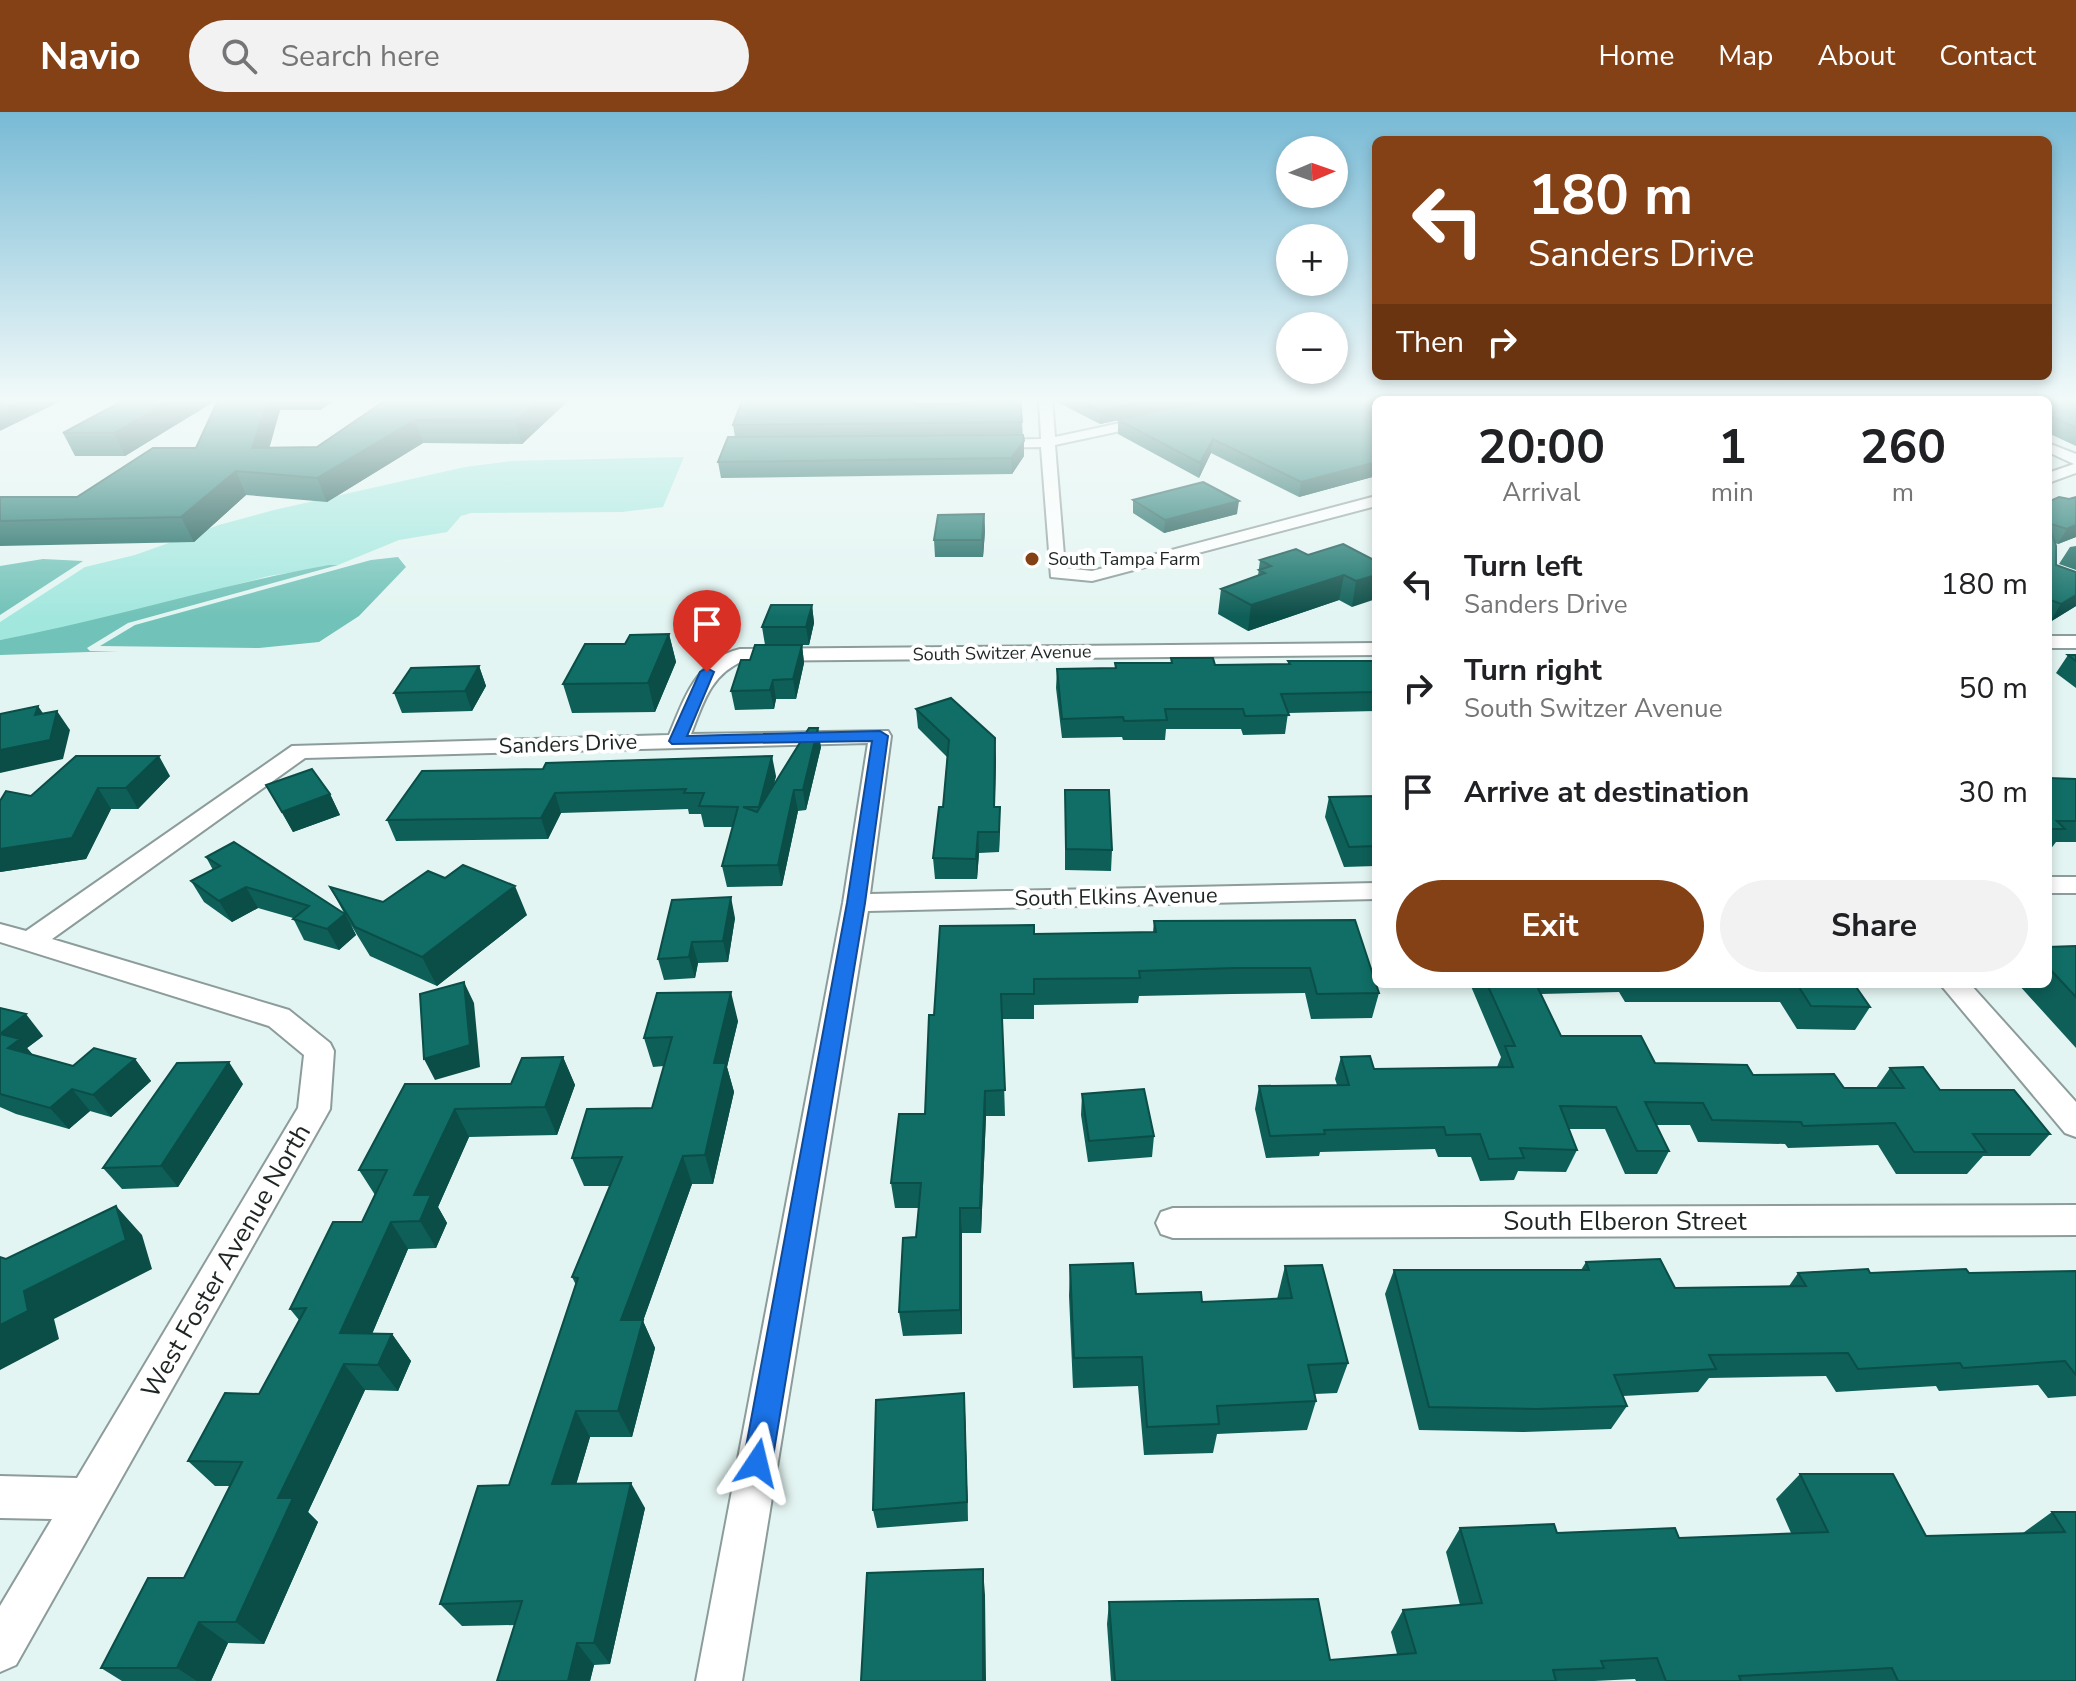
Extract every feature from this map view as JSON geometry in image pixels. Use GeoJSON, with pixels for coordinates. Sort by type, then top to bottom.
{"type":"FeatureCollection","features":[{"type":"Feature","properties":{"kind":"street"},"geometry":{"type":"LineString","coordinates":[[1048,471],[1057,573],[1092,576],[1372,502]]}},
{"type":"Feature","properties":{"kind":"street"},"geometry":{"type":"LineString","coordinates":[[2052,642],[2076,642]]}},
{"type":"Feature","properties":{"kind":"street","name":"South Switzer Avenue"},"geometry":{"type":"LineString","coordinates":[[677,741],[707,672],[721,661],[740,655],[1372,649]]}},
{"type":"Feature","properties":{"kind":"street","name":"Sanders Drive"},"geometry":{"type":"LineString","coordinates":[[15,938],[300,751],[880,736],[856,903],[719,1681]]}},
{"type":"Feature","properties":{"kind":"street"},"geometry":{"type":"LineString","coordinates":[[2052,885],[2076,885]]}},
{"type":"Feature","properties":{"kind":"street","name":"South Elkins Avenue"},"geometry":{"type":"LineString","coordinates":[[856,903],[1372,891]]}},
{"type":"Feature","properties":{"kind":"street","name":"West Foster Avenue North"},"geometry":{"type":"LineString","coordinates":[[0,1649],[314,1109],[319,1051],[279,1018],[15,938]]}},
{"type":"Feature","properties":{"kind":"street"},"geometry":{"type":"LineString","coordinates":[[1957,988],[2076,1124]]}},
{"type":"Feature","properties":{"kind":"street","name":"South Elberon Street"},"geometry":{"type":"LineString","coordinates":[[1173,1223],[2076,1220]]}},
{"type":"Feature","properties":{"kind":"street"},"geometry":{"type":"LineString","coordinates":[[0,1497],[86,1499]]}},
{"type":"Feature","properties":{"kind":"shaded area"},"geometry":{"type":"Polygon","coordinates":[[[446,471],[678,471],[663,507],[622,512],[471,513],[461,516],[447,532],[399,540],[338,565],[269,576],[85,624],[0,640],[0,622],[85,567],[135,555],[219,525],[446,471]]]}},
{"type":"Feature","properties":{"kind":"shaded area"},"geometry":{"type":"Polygon","coordinates":[[[398,557],[406,567],[359,616],[319,642],[259,648],[100,646],[135,625],[371,560],[398,557]]]}},
{"type":"Feature","properties":{"kind":"shaded area"},"geometry":{"type":"Polygon","coordinates":[[[43,559],[83,561],[0,615],[0,566],[43,559]]]}},
{"type":"Feature","properties":{"kind":"shaded area"},"geometry":{"type":"Polygon","coordinates":[[[338,565],[128,623],[87,648],[90,651],[118,651],[0,655],[0,640],[338,565]]]}},
{"type":"Feature","properties":{"kind":"building"},"geometry":{"type":"Polygon","coordinates":[[[117,471],[236,471],[181,517],[0,521],[0,497],[77,497],[117,471]]]}},
{"type":"Feature","properties":{"kind":"building"},"geometry":{"type":"Polygon","coordinates":[[[239,471],[328,471],[317,478],[239,471]]]}},
{"type":"Feature","properties":{"kind":"building"},"geometry":{"type":"Polygon","coordinates":[[[1279,471],[1341,471],[1301,482],[1279,471]]]}},
{"type":"Feature","properties":{"kind":"building"},"geometry":{"type":"Polygon","coordinates":[[[1203,482],[1239,501],[1165,520],[1133,500],[1203,482]]]}},
{"type":"Feature","properties":{"kind":"building"},"geometry":{"type":"Polygon","coordinates":[[[2076,497],[2076,525],[2067,529],[2052,524],[2052,500],[2076,497]]]}},
{"type":"Feature","properties":{"kind":"building"},"geometry":{"type":"Polygon","coordinates":[[[984,514],[982,540],[934,540],[938,515],[984,514]]]}},
{"type":"Feature","properties":{"kind":"building"},"geometry":{"type":"Polygon","coordinates":[[[2052,534],[2056,546],[2056,565],[2076,572],[2076,595],[2061,604],[2052,601],[2052,534]]]}},
{"type":"Feature","properties":{"kind":"building"},"geometry":{"type":"Polygon","coordinates":[[[1343,544],[1372,559],[1372,576],[1356,581],[1344,575],[1251,605],[1221,589],[1265,573],[1259,570],[1271,566],[1260,560],[1296,549],[1308,555],[1343,544]]]}},
{"type":"Feature","properties":{"kind":"building"},"geometry":{"type":"Polygon","coordinates":[[[771,605],[812,605],[806,627],[762,627],[771,605]]]}},
{"type":"Feature","properties":{"kind":"building"},"geometry":{"type":"Polygon","coordinates":[[[669,634],[648,683],[563,684],[585,644],[625,644],[630,635],[669,634]]]}},
{"type":"Feature","properties":{"kind":"building"},"geometry":{"type":"Polygon","coordinates":[[[755,645],[802,645],[793,679],[773,680],[770,690],[731,691],[741,660],[750,660],[755,645]]]}},
{"type":"Feature","properties":{"kind":"building"},"geometry":{"type":"Polygon","coordinates":[[[1171,658],[1213,658],[1215,665],[1372,661],[1372,692],[1281,694],[1289,715],[1245,716],[1243,709],[1165,709],[1167,720],[1124,721],[1123,717],[1062,719],[1057,669],[1116,668],[1115,663],[1172,663],[1171,658]]]}},
{"type":"Feature","properties":{"kind":"building"},"geometry":{"type":"Polygon","coordinates":[[[479,666],[465,691],[394,693],[411,668],[479,666]]]}},
{"type":"Feature","properties":{"kind":"building"},"geometry":{"type":"Polygon","coordinates":[[[951,698],[995,738],[994,807],[1000,807],[999,832],[978,832],[976,859],[933,858],[939,807],[943,807],[949,740],[916,709],[951,698]]]}},
{"type":"Feature","properties":{"kind":"building"},"geometry":{"type":"Polygon","coordinates":[[[38,706],[35,715],[57,711],[50,740],[0,750],[0,714],[38,706]]]}},
{"type":"Feature","properties":{"kind":"building"},"geometry":{"type":"Polygon","coordinates":[[[809,728],[818,728],[803,790],[794,790],[778,865],[722,866],[738,807],[699,806],[704,793],[684,793],[686,789],[555,793],[541,818],[387,820],[422,771],[543,769],[546,763],[772,756],[759,807],[743,807],[757,812],[809,728]]]}},
{"type":"Feature","properties":{"kind":"building"},"geometry":{"type":"Polygon","coordinates":[[[76,756],[159,756],[126,788],[98,788],[72,838],[0,849],[0,801],[6,791],[31,796],[76,756]]]}},
{"type":"Feature","properties":{"kind":"building"},"geometry":{"type":"Polygon","coordinates":[[[312,769],[330,794],[282,812],[266,785],[312,769]]]}},
{"type":"Feature","properties":{"kind":"building"},"geometry":{"type":"Polygon","coordinates":[[[2052,778],[2076,779],[2076,821],[2057,821],[2065,829],[2052,829],[2052,778]]]}},
{"type":"Feature","properties":{"kind":"building"},"geometry":{"type":"Polygon","coordinates":[[[1065,790],[1109,790],[1112,850],[1066,849],[1065,790]]]}},
{"type":"Feature","properties":{"kind":"building"},"geometry":{"type":"Polygon","coordinates":[[[1372,796],[1372,846],[1349,847],[1329,797],[1372,796]]]}},
{"type":"Feature","properties":{"kind":"building"},"geometry":{"type":"Polygon","coordinates":[[[234,842],[345,914],[327,929],[293,919],[309,906],[246,887],[219,901],[191,881],[220,866],[206,857],[234,842]]]}},
{"type":"Feature","properties":{"kind":"building"},"geometry":{"type":"Polygon","coordinates":[[[463,865],[515,886],[422,957],[355,927],[330,887],[383,902],[428,871],[445,878],[463,865]]]}},
{"type":"Feature","properties":{"kind":"building"},"geometry":{"type":"Polygon","coordinates":[[[731,897],[723,941],[692,942],[689,957],[658,959],[672,900],[731,897]]]}},
{"type":"Feature","properties":{"kind":"building"},"geometry":{"type":"Polygon","coordinates":[[[1355,920],[1372,972],[1372,988],[1377,988],[1379,993],[1317,994],[1310,968],[1236,968],[1139,971],[1140,978],[1034,979],[1034,994],[1001,994],[1005,1090],[985,1091],[980,1208],[960,1208],[960,1310],[899,1312],[903,1238],[916,1237],[921,1183],[891,1183],[899,1114],[925,1114],[929,1015],[934,1015],[940,926],[1034,925],[1034,934],[1156,932],[1154,921],[1355,920]]]}},
{"type":"Feature","properties":{"kind":"building"},"geometry":{"type":"Polygon","coordinates":[[[2076,946],[2076,997],[2052,971],[2052,947],[2076,946]]]}},
{"type":"Feature","properties":{"kind":"building"},"geometry":{"type":"Polygon","coordinates":[[[464,982],[470,1045],[424,1059],[420,994],[464,982]]]}},
{"type":"Feature","properties":{"kind":"building"},"geometry":{"type":"Polygon","coordinates":[[[1489,988],[1538,988],[1561,1036],[1641,1036],[1655,1063],[1747,1065],[1753,1075],[1834,1074],[1844,1088],[1904,1088],[1890,1068],[1923,1067],[1940,1090],[2014,1090],[2050,1134],[1973,1134],[1986,1152],[1914,1152],[1895,1123],[1803,1126],[1801,1122],[1712,1120],[1703,1103],[1645,1102],[1669,1151],[1637,1151],[1616,1107],[1560,1106],[1577,1150],[1520,1148],[1524,1158],[1489,1159],[1480,1134],[1446,1135],[1444,1127],[1324,1130],[1325,1134],[1270,1136],[1259,1086],[1349,1085],[1341,1057],[1370,1056],[1374,1069],[1513,1067],[1505,1046],[1515,1046],[1489,988]]]}},
{"type":"Feature","properties":{"kind":"building"},"geometry":{"type":"Polygon","coordinates":[[[1800,988],[1857,988],[1870,1007],[1811,1006],[1800,988]]]}},
{"type":"Feature","properties":{"kind":"building"},"geometry":{"type":"Polygon","coordinates":[[[731,992],[714,1063],[726,1063],[705,1155],[683,1156],[621,1320],[643,1320],[618,1411],[576,1411],[552,1484],[631,1483],[594,1643],[577,1643],[568,1681],[497,1681],[522,1601],[440,1604],[478,1486],[509,1485],[578,1278],[572,1277],[622,1157],[572,1158],[587,1109],[652,1108],[672,1037],[644,1038],[657,993],[731,992]]]}},
{"type":"Feature","properties":{"kind":"building"},"geometry":{"type":"Polygon","coordinates":[[[0,1008],[26,1014],[0,1034],[0,1008]]]}},
{"type":"Feature","properties":{"kind":"building"},"geometry":{"type":"Polygon","coordinates":[[[0,1034],[20,1039],[8,1048],[73,1066],[94,1048],[135,1059],[93,1095],[72,1089],[50,1108],[0,1094],[0,1034]]]}},
{"type":"Feature","properties":{"kind":"building"},"geometry":{"type":"Polygon","coordinates":[[[563,1057],[545,1107],[455,1109],[414,1195],[431,1195],[420,1221],[391,1222],[340,1333],[392,1334],[378,1365],[344,1364],[278,1498],[293,1498],[236,1622],[199,1622],[177,1668],[101,1668],[148,1578],[184,1578],[242,1462],[188,1461],[225,1393],[259,1394],[306,1308],[290,1309],[333,1222],[362,1222],[387,1170],[359,1170],[405,1084],[511,1084],[522,1058],[563,1057]]]}},
{"type":"Feature","properties":{"kind":"building"},"geometry":{"type":"Polygon","coordinates":[[[229,1062],[161,1166],[103,1168],[177,1063],[229,1062]]]}},
{"type":"Feature","properties":{"kind":"building"},"geometry":{"type":"Polygon","coordinates":[[[1144,1089],[1154,1136],[1089,1141],[1082,1094],[1144,1089]]]}},
{"type":"Feature","properties":{"kind":"building"},"geometry":{"type":"Polygon","coordinates":[[[116,1206],[126,1240],[24,1291],[28,1311],[0,1325],[0,1257],[6,1259],[116,1206]]]}},
{"type":"Feature","properties":{"kind":"building"},"geometry":{"type":"Polygon","coordinates":[[[1660,1259],[1675,1288],[1806,1286],[1798,1273],[1868,1269],[1870,1273],[1966,1269],[1969,1273],[2076,1271],[2076,1375],[2065,1361],[1963,1368],[1960,1363],[1858,1369],[1848,1353],[1709,1355],[1716,1369],[1614,1375],[1627,1406],[1536,1409],[1429,1407],[1394,1270],[1589,1270],[1586,1262],[1660,1259]]]}},
{"type":"Feature","properties":{"kind":"building"},"geometry":{"type":"Polygon","coordinates":[[[1133,1263],[1136,1294],[1201,1292],[1202,1302],[1292,1298],[1285,1266],[1322,1265],[1348,1363],[1308,1365],[1316,1401],[1217,1406],[1219,1424],[1147,1427],[1142,1357],[1074,1358],[1070,1265],[1133,1263]]]}},
{"type":"Feature","properties":{"kind":"building"},"geometry":{"type":"Polygon","coordinates":[[[964,1393],[967,1502],[873,1510],[876,1400],[964,1393]]]}},
{"type":"Feature","properties":{"kind":"building"},"geometry":{"type":"Polygon","coordinates":[[[1800,1474],[1893,1474],[1926,1536],[2065,1532],[2052,1512],[2076,1512],[2076,1681],[1898,1681],[1892,1668],[1739,1676],[1741,1681],[1666,1681],[1657,1658],[1601,1661],[1604,1668],[1553,1670],[1556,1681],[1115,1681],[1109,1602],[1318,1599],[1330,1660],[1416,1653],[1403,1610],[1482,1603],[1460,1528],[1554,1524],[1557,1533],[1675,1528],[1679,1538],[1828,1532],[1800,1474]]]}},
{"type":"Feature","properties":{"kind":"building"},"geometry":{"type":"Polygon","coordinates":[[[983,1569],[983,1681],[861,1681],[867,1573],[983,1569]]]}},
{"type":"Feature","properties":{"kind":"place","name":"South Tampa Farm"},"geometry":{"type":"Point","coordinates":[1032,559]}},
{"type":"Feature","properties":{"kind":"route"},"geometry":{"type":"LineString","coordinates":[[707,672],[677,741],[880,736],[856,903],[757,1463]]}}]}
